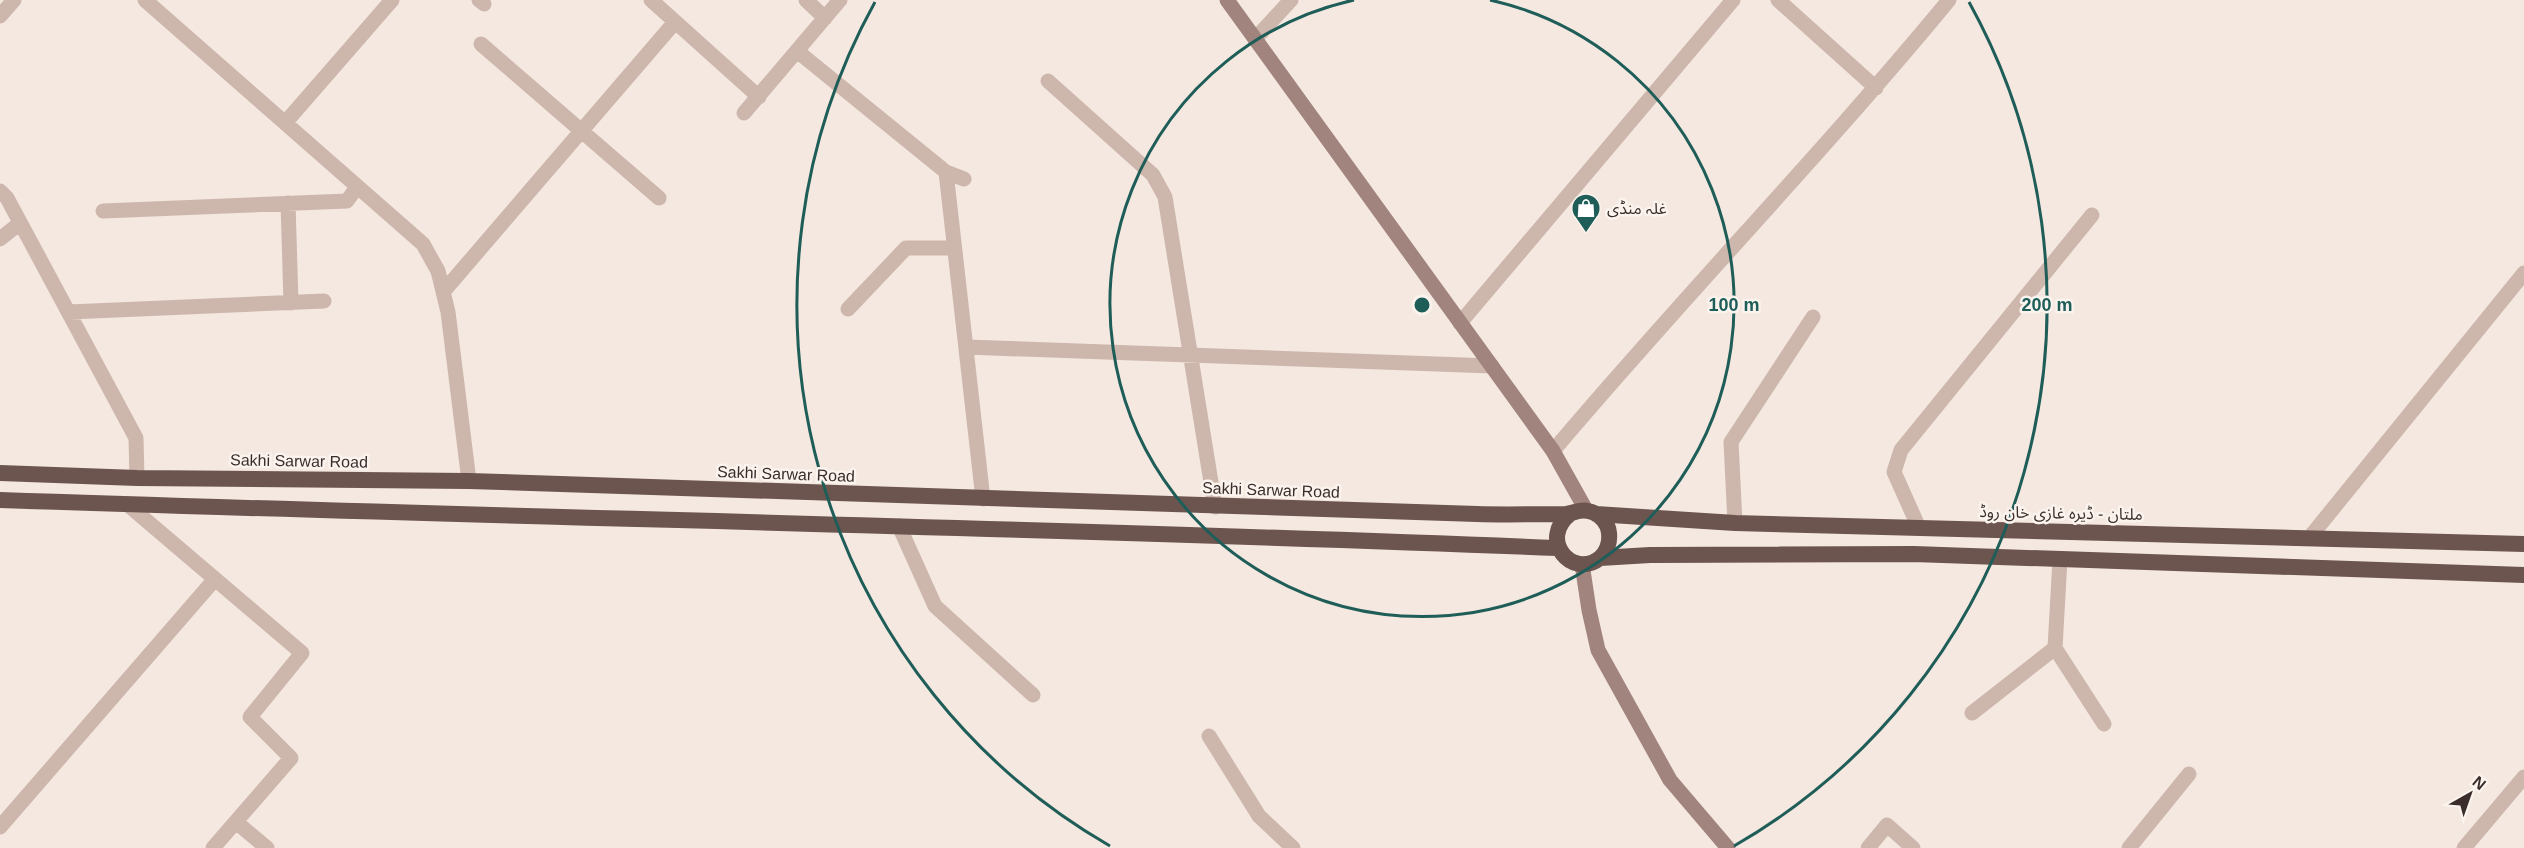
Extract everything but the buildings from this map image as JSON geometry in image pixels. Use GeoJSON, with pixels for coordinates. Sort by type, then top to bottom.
{"type":"FeatureCollection","features":[{"type":"Feature","properties":{"kind":"highway","name":"Sakhi Sarwar Road"},"geometry":{"type":"LineString","coordinates":[[0,473],[137,478],[469,481],[1215,507],[1477,514],[1584,513]]}},
{"type":"Feature","properties":{"kind":"highway"},"geometry":{"type":"LineString","coordinates":[[0,500],[497,517],[1200,533],[1558,548]]}},
{"type":"Feature","properties":{"kind":"highway","name":"ملتان - ڈیرہ غازی خان روڈ"},"geometry":{"type":"LineString","coordinates":[[1584,513],[1735,523],[2524,544]]}},
{"type":"Feature","properties":{"kind":"highway"},"geometry":{"type":"LineString","coordinates":[[1600,558],[1607,550],[1610,540],[1609,530],[1604,521],[1584,513],[1562,520],[1556,538],[1558,548],[1564,556],[1573,562],[1582,564],[1600,558],[1650,555],[1914,554],[2524,575]]}},
{"type":"Feature","properties":{"kind":"main road"},"geometry":{"type":"LineString","coordinates":[[1227,0],[1553,451],[1584,513]]}},
{"type":"Feature","properties":{"kind":"main road"},"geometry":{"type":"LineString","coordinates":[[1582,564],[1588,610],[1598,650],[1670,780],[1728,848]]}},
{"type":"Feature","properties":{"kind":"street"},"geometry":{"type":"LineString","coordinates":[[0,16],[14,0]]}},
{"type":"Feature","properties":{"kind":"street"},"geometry":{"type":"LineString","coordinates":[[145,0],[423,244],[438,272],[448,312],[469,481]]}},
{"type":"Feature","properties":{"kind":"street"},"geometry":{"type":"LineString","coordinates":[[285,123],[392,0]]}},
{"type":"Feature","properties":{"kind":"street"},"geometry":{"type":"LineString","coordinates":[[651,0],[759,97]]}},
{"type":"Feature","properties":{"kind":"street"},"geometry":{"type":"LineString","coordinates":[[806,0],[825,18]]}},
{"type":"Feature","properties":{"kind":"street"},"geometry":{"type":"LineString","coordinates":[[744,113],[840,0]]}},
{"type":"Feature","properties":{"kind":"street"},"geometry":{"type":"LineString","coordinates":[[1255,39],[1291,0]]}},
{"type":"Feature","properties":{"kind":"street"},"geometry":{"type":"LineString","coordinates":[[1460,323],[1733,0]]}},
{"type":"Feature","properties":{"kind":"street"},"geometry":{"type":"LineString","coordinates":[[1778,0],[1876,88]]}},
{"type":"Feature","properties":{"kind":"street"},"geometry":{"type":"LineString","coordinates":[[1553,451],[1636,353],[1876,88],[1949,0]]}},
{"type":"Feature","properties":{"kind":"street"},"geometry":{"type":"LineString","coordinates":[[443,292],[675,22]]}},
{"type":"Feature","properties":{"kind":"street"},"geometry":{"type":"LineString","coordinates":[[481,44],[659,198]]}},
{"type":"Feature","properties":{"kind":"street"},"geometry":{"type":"LineString","coordinates":[[797,51],[946,172],[964,178]]}},
{"type":"Feature","properties":{"kind":"street"},"geometry":{"type":"LineString","coordinates":[[1048,81],[1154,175],[1165,197],[1215,507]]}},
{"type":"Feature","properties":{"kind":"street"},"geometry":{"type":"LineString","coordinates":[[946,172],[983,499]]}},
{"type":"Feature","properties":{"kind":"street"},"geometry":{"type":"LineString","coordinates":[[103,211],[347,201],[357,187]]}},
{"type":"Feature","properties":{"kind":"street"},"geometry":{"type":"LineString","coordinates":[[0,191],[7,198],[136,438],[137,478]]}},
{"type":"Feature","properties":{"kind":"street"},"geometry":{"type":"LineString","coordinates":[[288,203],[291,303]]}},
{"type":"Feature","properties":{"kind":"street"},"geometry":{"type":"LineString","coordinates":[[1919,528],[1894,472],[1901,450],[2092,215]]}},
{"type":"Feature","properties":{"kind":"street"},"geometry":{"type":"LineString","coordinates":[[0,238],[20,223]]}},
{"type":"Feature","properties":{"kind":"street"},"geometry":{"type":"LineString","coordinates":[[848,309],[906,248],[954,248]]}},
{"type":"Feature","properties":{"kind":"street"},"geometry":{"type":"LineString","coordinates":[[2310,537],[2524,273]]}},
{"type":"Feature","properties":{"kind":"street"},"geometry":{"type":"LineString","coordinates":[[69,312],[324,301]]}},
{"type":"Feature","properties":{"kind":"street"},"geometry":{"type":"LineString","coordinates":[[1735,523],[1731,442],[1814,317]]}},
{"type":"Feature","properties":{"kind":"street"},"geometry":{"type":"LineString","coordinates":[[966,347],[1492,366]]}},
{"type":"Feature","properties":{"kind":"street"},"geometry":{"type":"LineString","coordinates":[[127,504],[302,653],[250,717],[291,758],[213,848]]}},
{"type":"Feature","properties":{"kind":"street"},"geometry":{"type":"LineString","coordinates":[[899,526],[935,606],[1033,695]]}},
{"type":"Feature","properties":{"kind":"street"},"geometry":{"type":"LineString","coordinates":[[2060,559],[2055,648],[2104,724]]}},
{"type":"Feature","properties":{"kind":"street"},"geometry":{"type":"LineString","coordinates":[[0,827],[215,579]]}},
{"type":"Feature","properties":{"kind":"street"},"geometry":{"type":"LineString","coordinates":[[1972,713],[2055,648]]}},
{"type":"Feature","properties":{"kind":"street"},"geometry":{"type":"LineString","coordinates":[[1209,736],[1259,816],[1293,848]]}},
{"type":"Feature","properties":{"kind":"street"},"geometry":{"type":"LineString","coordinates":[[2129,848],[2189,774]]}},
{"type":"Feature","properties":{"kind":"street"},"geometry":{"type":"LineString","coordinates":[[2464,848],[2524,777]]}},
{"type":"Feature","properties":{"kind":"street"},"geometry":{"type":"LineString","coordinates":[[236,822],[267,848]]}},
{"type":"Feature","properties":{"kind":"street"},"geometry":{"type":"LineString","coordinates":[[1868,848],[1887,825],[1913,848]]}},
{"type":"Feature","properties":{"kind":"place","name":"غلہ منڈی"},"geometry":{"type":"Point","coordinates":[1586,234]}}]}
